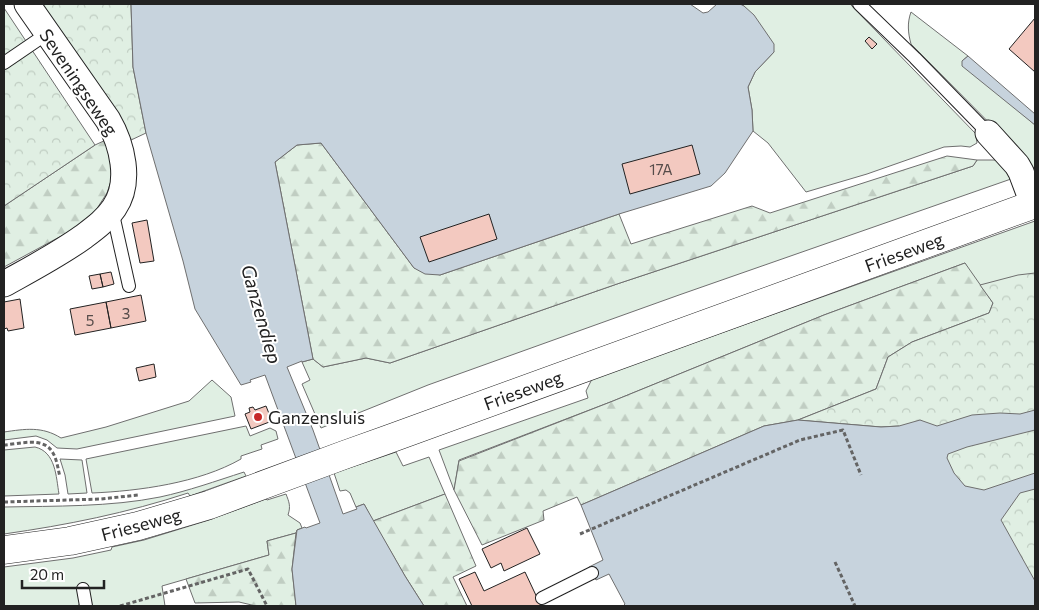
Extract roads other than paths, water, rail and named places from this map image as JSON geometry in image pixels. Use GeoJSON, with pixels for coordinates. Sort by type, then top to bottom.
{"type":"FeatureCollection","features":[{"type":"Feature","properties":{"kind":"main road","name":"Frieseweg"},"geometry":{"type":"LineString","coordinates":[[4,550],[70,541],[138,526],[209,505],[1034,204]]}},
{"type":"Feature","properties":{"kind":"street","name":"Seveningseweg"},"geometry":{"type":"LineString","coordinates":[[4,284],[58,255],[99,225],[115,206],[122,190],[122,156],[118,139],[108,120],[26,4]]}},
{"type":"Feature","properties":{"kind":"street"},"geometry":{"type":"LineString","coordinates":[[988,133],[1017,165],[1034,204]]}},
{"type":"Feature","properties":{"kind":"lane"},"geometry":{"type":"LineString","coordinates":[[859,4],[988,133]]}},
{"type":"Feature","properties":{"kind":"lane"},"geometry":{"type":"LineString","coordinates":[[4,62],[48,33]]}},
{"type":"Feature","properties":{"kind":"lane"},"geometry":{"type":"LineString","coordinates":[[112,210],[129,286]]}},
{"type":"Feature","properties":{"kind":"lane"},"geometry":{"type":"LineString","coordinates":[[542,598],[592,573]]}},
{"type":"Feature","properties":{"kind":"lane"},"geometry":{"type":"LineString","coordinates":[[84,589],[86,606]]}},
{"type":"Feature","properties":{"kind":"water","name":"Ganzendiep"},"geometry":{"type":"Polygon","coordinates":[[[131,4],[690,4],[703,13],[708,12],[717,4],[740,4],[754,15],[774,44],[774,52],[755,72],[748,87],[753,131],[725,173],[711,186],[619,214],[440,275],[425,274],[414,268],[321,143],[297,145],[275,162],[313,359],[287,367],[313,430],[343,514],[357,509],[356,507],[364,504],[424,606],[296,606],[292,569],[297,530],[320,523],[265,375],[241,385],[195,309],[146,133],[133,67],[131,4]]]}},
{"type":"Feature","properties":{"kind":"water"},"geometry":{"type":"Polygon","coordinates":[[[968,56],[1035,114],[1035,125],[962,66],[962,61],[968,56]]]}},
{"type":"Feature","properties":{"kind":"water"},"geometry":{"type":"Polygon","coordinates":[[[1035,410],[1035,430],[967,447],[948,454],[947,458],[954,473],[965,486],[984,490],[1035,473],[1035,489],[1020,493],[1001,520],[1035,581],[1035,606],[623,606],[625,604],[609,574],[596,580],[589,567],[603,560],[581,505],[764,426],[798,420],[881,427],[899,426],[920,420],[937,426],[972,415],[1020,414],[1035,410]]]}},
{"type":"Feature","properties":{"kind":"place","name":"Ganzensluis"},"geometry":{"type":"Point","coordinates":[258,417]}}]}
